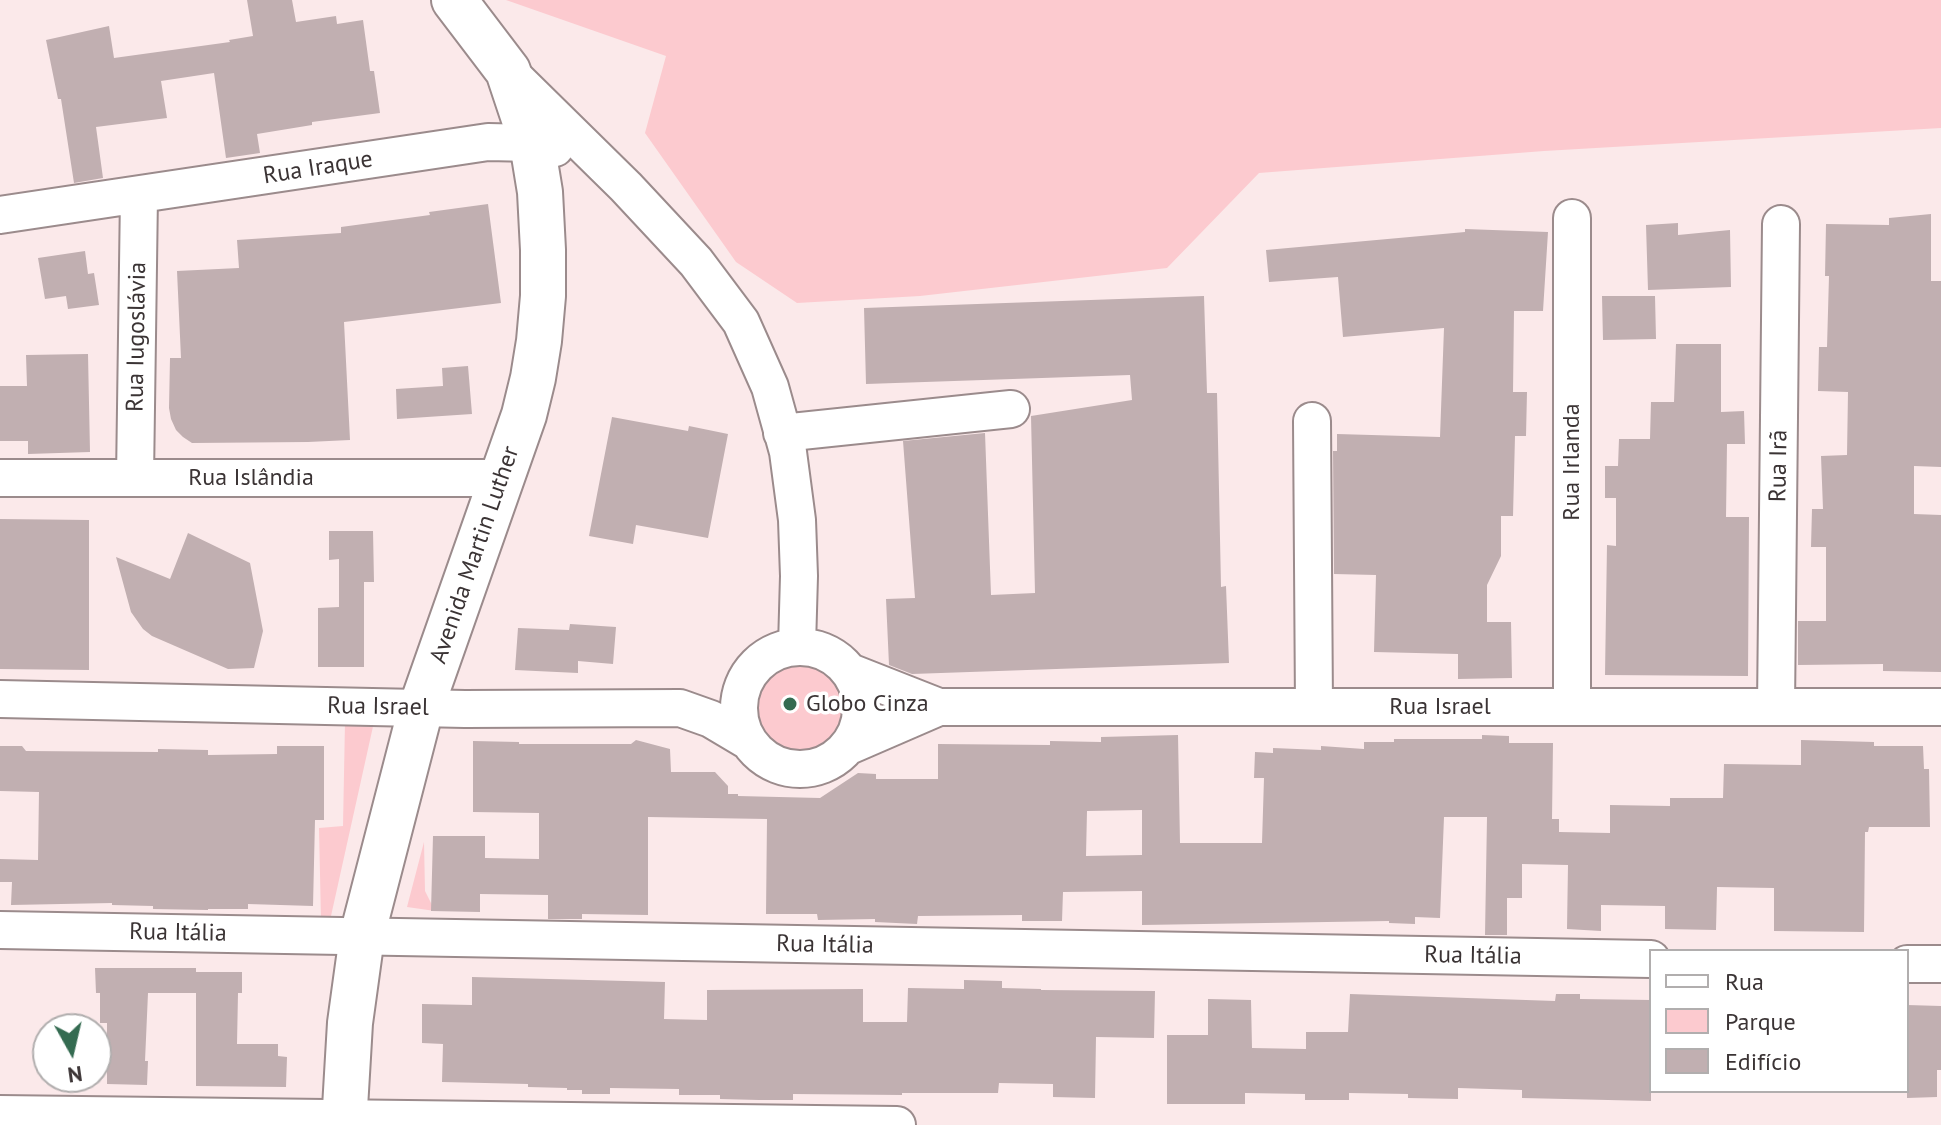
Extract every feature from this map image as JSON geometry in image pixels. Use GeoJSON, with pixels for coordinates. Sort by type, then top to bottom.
{"type":"FeatureCollection","features":[{"type":"Feature","properties":{"kind":"main road","name":"Avenida Martin Luther"},"geometry":{"type":"LineString","coordinates":[[344,1122],[350,1023],[362,936],[421,708],[524,415],[539,341],[543,250],[540,192],[532,143],[508,71],[454,0]]}},
{"type":"Feature","properties":{"kind":"street","name":"Rua Iraque"},"geometry":{"type":"LineString","coordinates":[[508,71],[626,187],[696,262],[741,322],[770,387],[788,452],[797,520],[797,646]]}},
{"type":"Feature","properties":{"kind":"street","name":"Rua Iraque"},"geometry":{"type":"LineString","coordinates":[[0,215],[488,142],[532,143],[569,152],[626,187]]}},
{"type":"Feature","properties":{"kind":"street","name":"Rua Iugoslávia"},"geometry":{"type":"LineString","coordinates":[[135,478],[139,195]]}},
{"type":"Feature","properties":{"kind":"street","name":"Rua Irlanda"},"geometry":{"type":"LineString","coordinates":[[1572,218],[1572,707]]}},
{"type":"Feature","properties":{"kind":"street","name":"Rua Irã"},"geometry":{"type":"LineString","coordinates":[[1776,707],[1781,224]]}},
{"type":"Feature","properties":{"kind":"street"},"geometry":{"type":"LineString","coordinates":[[782,433],[1011,409]]}},
{"type":"Feature","properties":{"kind":"street"},"geometry":{"type":"LineString","coordinates":[[1312,421],[1314,707]]}},
{"type":"Feature","properties":{"kind":"street","name":"Rua Islândia"},"geometry":{"type":"LineString","coordinates":[[0,478],[503,478]]}},
{"type":"Feature","properties":{"kind":"street"},"geometry":{"type":"LineString","coordinates":[[797,646],[815,648],[831,655],[850,672],[861,697],[861,715],[849,746],[837,757],[805,769],[789,768],[759,754],[748,741],[738,714],[741,690],[762,659],[778,650],[797,646]]}},
{"type":"Feature","properties":{"kind":"street","name":"Rua Israel"},"geometry":{"type":"LineString","coordinates":[[850,672],[939,707],[1941,707]]}},
{"type":"Feature","properties":{"kind":"street","name":"Rua Israel"},"geometry":{"type":"LineString","coordinates":[[0,699],[421,708],[680,708],[711,719],[748,741]]}},
{"type":"Feature","properties":{"kind":"street","name":"Rua Israel"},"geometry":{"type":"LineString","coordinates":[[849,746],[939,707]]}},
{"type":"Feature","properties":{"kind":"street","name":"Rua Itália"},"geometry":{"type":"LineString","coordinates":[[0,930],[1649,959]]}},
{"type":"Feature","properties":{"kind":"street"},"geometry":{"type":"LineString","coordinates":[[1909,964],[1941,964]]}},
{"type":"Feature","properties":{"kind":"street"},"geometry":{"type":"LineString","coordinates":[[0,1114],[344,1122],[897,1125]]}},
{"type":"Feature","properties":{"kind":"green space"},"geometry":{"type":"Polygon","coordinates":[[[506,0],[1941,0],[1941,128],[1544,151],[1259,173],[1167,268],[920,296],[797,303],[736,262],[645,133],[666,56],[506,0]]]}},
{"type":"Feature","properties":{"kind":"green space"},"geometry":{"type":"Polygon","coordinates":[[[798,663],[817,667],[832,678],[843,693],[847,712],[843,731],[832,746],[817,757],[798,761],[779,757],[764,746],[753,731],[749,712],[753,693],[764,678],[779,667],[798,663]]]}},
{"type":"Feature","properties":{"kind":"green space"},"geometry":{"type":"Polygon","coordinates":[[[345,722],[374,722],[328,921],[321,920],[319,828],[343,826],[345,722]]]}},
{"type":"Feature","properties":{"kind":"green space"},"geometry":{"type":"Polygon","coordinates":[[[424,842],[425,891],[435,911],[407,907],[424,842]]]}},
{"type":"Feature","properties":{"kind":"building"},"geometry":{"type":"Polygon","coordinates":[[[247,0],[292,0],[296,22],[336,16],[337,24],[363,20],[380,113],[312,122],[312,125],[257,134],[260,153],[226,158],[214,73],[161,81],[167,118],[96,127],[103,178],[74,183],[61,99],[58,99],[46,40],[109,26],[114,58],[230,42],[253,36],[247,0]]]}},
{"type":"Feature","properties":{"kind":"building"},"geometry":{"type":"Polygon","coordinates":[[[488,204],[501,303],[344,322],[350,440],[192,443],[176,430],[169,408],[170,358],[181,358],[177,271],[239,268],[237,240],[341,233],[341,227],[488,204]]]}},
{"type":"Feature","properties":{"kind":"building"},"geometry":{"type":"Polygon","coordinates":[[[1931,214],[1931,281],[1941,281],[1941,467],[1914,466],[1914,514],[1941,515],[1941,672],[1883,671],[1883,664],[1798,665],[1798,621],[1826,621],[1826,547],[1811,547],[1812,509],[1823,509],[1821,456],[1847,455],[1848,392],[1818,391],[1819,347],[1827,347],[1829,276],[1825,276],[1826,224],[1889,225],[1889,218],[1931,214]]]}},
{"type":"Feature","properties":{"kind":"building"},"geometry":{"type":"Polygon","coordinates":[[[1678,223],[1678,235],[1730,230],[1731,287],[1648,290],[1646,225],[1678,223]]]}},
{"type":"Feature","properties":{"kind":"building"},"geometry":{"type":"Polygon","coordinates":[[[1465,229],[1548,232],[1543,311],[1514,311],[1513,392],[1527,392],[1526,436],[1515,436],[1513,516],[1501,516],[1501,556],[1487,585],[1487,622],[1511,622],[1512,678],[1458,679],[1458,654],[1374,652],[1376,575],[1334,574],[1333,451],[1337,451],[1337,434],[1440,437],[1444,328],[1343,337],[1338,277],[1269,282],[1266,250],[1465,232],[1465,229]]]}},
{"type":"Feature","properties":{"kind":"building"},"geometry":{"type":"Polygon","coordinates":[[[85,251],[88,274],[94,273],[99,305],[68,309],[66,296],[45,299],[38,258],[85,251]]]}},
{"type":"Feature","properties":{"kind":"building"},"geometry":{"type":"Polygon","coordinates":[[[1204,296],[1207,393],[1217,393],[1221,587],[1226,586],[1229,663],[912,674],[889,665],[886,599],[915,598],[903,441],[985,433],[991,595],[1035,593],[1031,416],[1132,400],[1130,375],[866,384],[864,308],[1204,296]]]}},
{"type":"Feature","properties":{"kind":"building"},"geometry":{"type":"Polygon","coordinates":[[[1602,296],[1655,296],[1656,339],[1603,340],[1602,296]]]}},
{"type":"Feature","properties":{"kind":"building"},"geometry":{"type":"Polygon","coordinates":[[[1676,344],[1721,344],[1721,412],[1744,411],[1745,444],[1727,444],[1726,517],[1749,517],[1748,676],[1605,675],[1607,545],[1616,546],[1616,498],[1605,498],[1605,466],[1618,466],[1619,439],[1650,439],[1651,402],[1674,402],[1676,344]]]}},
{"type":"Feature","properties":{"kind":"building"},"geometry":{"type":"Polygon","coordinates":[[[88,354],[90,452],[28,454],[28,441],[0,441],[0,386],[27,386],[26,355],[88,354]]]}},
{"type":"Feature","properties":{"kind":"building"},"geometry":{"type":"Polygon","coordinates":[[[468,366],[472,414],[397,419],[396,389],[443,386],[442,368],[468,366]]]}},
{"type":"Feature","properties":{"kind":"building"},"geometry":{"type":"Polygon","coordinates":[[[612,417],[688,431],[689,426],[728,434],[708,538],[636,525],[633,544],[589,536],[612,417]]]}},
{"type":"Feature","properties":{"kind":"building"},"geometry":{"type":"Polygon","coordinates":[[[0,519],[89,520],[89,670],[0,669],[0,519]]]}},
{"type":"Feature","properties":{"kind":"building"},"geometry":{"type":"Polygon","coordinates":[[[329,531],[373,531],[374,582],[364,582],[364,667],[318,667],[318,608],[339,607],[339,559],[329,560],[329,531]]]}},
{"type":"Feature","properties":{"kind":"building"},"geometry":{"type":"Polygon","coordinates":[[[188,533],[250,563],[263,631],[254,668],[228,669],[152,636],[131,612],[116,557],[170,579],[188,533]]]}},
{"type":"Feature","properties":{"kind":"building"},"geometry":{"type":"Polygon","coordinates":[[[570,624],[616,627],[613,664],[578,661],[578,673],[515,670],[518,628],[569,630],[570,624]]]}},
{"type":"Feature","properties":{"kind":"building"},"geometry":{"type":"Polygon","coordinates":[[[1178,735],[1180,843],[1262,843],[1264,778],[1254,778],[1255,752],[1273,753],[1273,748],[1321,750],[1321,746],[1364,749],[1364,742],[1482,739],[1482,735],[1509,736],[1509,743],[1553,743],[1552,819],[1559,819],[1559,832],[1610,833],[1610,805],[1670,806],[1670,798],[1723,798],[1724,764],[1801,765],[1801,740],[1874,742],[1874,746],[1923,746],[1924,769],[1929,769],[1930,827],[1869,827],[1865,832],[1864,932],[1774,931],[1774,888],[1717,887],[1716,930],[1665,929],[1665,906],[1601,905],[1601,931],[1567,929],[1568,865],[1522,864],[1522,898],[1507,898],[1507,935],[1485,935],[1487,817],[1444,817],[1440,918],[1415,917],[1415,924],[1389,921],[1142,925],[1142,891],[1063,892],[1062,921],[1022,921],[1022,915],[918,916],[917,924],[875,922],[875,919],[818,920],[817,914],[766,914],[767,819],[648,817],[648,915],[582,914],[582,919],[548,919],[548,895],[480,894],[480,912],[431,911],[433,836],[485,836],[485,858],[539,859],[539,813],[473,812],[473,741],[631,744],[636,740],[670,749],[671,772],[715,772],[728,786],[728,794],[820,798],[858,773],[876,774],[876,779],[938,779],[938,744],[1050,745],[1050,741],[1101,742],[1101,737],[1178,735]],[[1142,810],[1087,811],[1086,856],[1142,855],[1142,810]]]}},
{"type":"Feature","properties":{"kind":"building"},"geometry":{"type":"Polygon","coordinates":[[[0,746],[22,746],[26,751],[208,750],[208,755],[277,754],[277,746],[324,746],[324,820],[315,820],[313,906],[248,904],[248,909],[208,910],[153,909],[153,906],[112,903],[11,905],[12,882],[0,882],[0,859],[38,860],[39,792],[0,791],[0,746]]]}},
{"type":"Feature","properties":{"kind":"building"},"geometry":{"type":"Polygon","coordinates":[[[95,968],[196,968],[196,972],[242,972],[242,993],[238,993],[237,1044],[278,1044],[278,1056],[287,1057],[286,1087],[196,1086],[196,993],[148,993],[147,1085],[112,1084],[112,1013],[100,1013],[100,993],[96,993],[95,968]]]}},
{"type":"Feature","properties":{"kind":"building"},"geometry":{"type":"Polygon","coordinates":[[[472,977],[665,982],[664,1019],[707,1020],[707,990],[863,989],[863,1022],[907,1022],[908,988],[964,989],[964,980],[1002,981],[1002,988],[1155,991],[1154,1038],[1096,1037],[1095,1098],[1053,1097],[1053,1084],[999,1083],[998,1093],[793,1094],[793,1100],[759,1100],[720,1099],[720,1095],[679,1095],[679,1089],[610,1088],[610,1094],[582,1094],[582,1090],[528,1087],[528,1084],[442,1082],[443,1044],[422,1043],[422,1004],[472,1005],[472,977]]]}},
{"type":"Feature","properties":{"kind":"building"},"geometry":{"type":"Polygon","coordinates":[[[1350,994],[1555,1001],[1556,994],[1580,994],[1580,999],[1649,1000],[1651,1101],[1522,1098],[1522,1090],[1458,1088],[1458,1099],[1349,1093],[1349,1100],[1305,1100],[1305,1094],[1245,1093],[1245,1104],[1167,1104],[1167,1035],[1208,1035],[1208,999],[1251,1000],[1252,1048],[1306,1049],[1306,1032],[1348,1032],[1350,994]]]}},
{"type":"Feature","properties":{"kind":"building"},"geometry":{"type":"Polygon","coordinates":[[[1909,1005],[1941,1006],[1941,1070],[1937,1070],[1937,1097],[1907,1098],[1909,1005]]]}},
{"type":"Feature","properties":{"kind":"place","name":"Globo Cinza"},"geometry":{"type":"Point","coordinates":[790,704]}}]}
